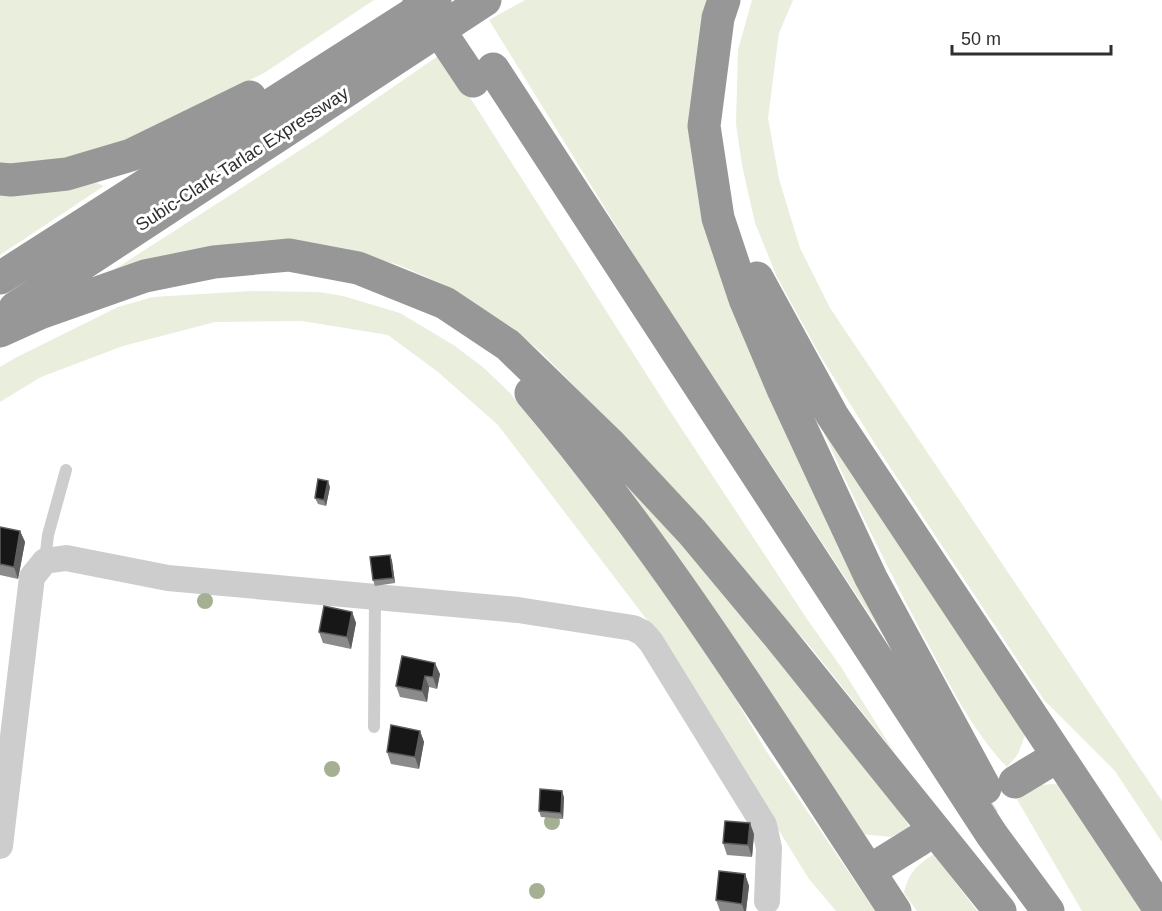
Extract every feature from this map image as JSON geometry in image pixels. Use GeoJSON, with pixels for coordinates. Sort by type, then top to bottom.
{"type":"FeatureCollection","features":[{"type":"Feature","properties":{"kind":"highway"},"geometry":{"type":"LineString","coordinates":[[419,0],[483,75],[992,835],[1050,911]]}},
{"type":"Feature","properties":{"kind":"highway","name":"Subic-Clark-Tarlac Expressway"},"geometry":{"type":"LineString","coordinates":[[0,278],[435,0]]}},
{"type":"Feature","properties":{"kind":"highway"},"geometry":{"type":"LineString","coordinates":[[447,0],[483,75],[972,844],[1010,911]]}},
{"type":"Feature","properties":{"kind":"highway","name":"Subic-Clark-Tarlac Expressway"},"geometry":{"type":"LineString","coordinates":[[0,318],[485,0]]}},
{"type":"Feature","properties":{"kind":"highway"},"geometry":{"type":"LineString","coordinates":[[724,0],[718,18],[704,126],[718,218],[745,299],[783,388],[871,579],[1050,911]]}},
{"type":"Feature","properties":{"kind":"highway"},"geometry":{"type":"LineString","coordinates":[[0,179],[11,180],[67,174],[131,155],[392,28]]}},
{"type":"Feature","properties":{"kind":"highway"},"geometry":{"type":"LineString","coordinates":[[704,126],[730,209],[760,285],[832,415],[1161,911]]}},
{"type":"Feature","properties":{"kind":"highway"},"geometry":{"type":"LineString","coordinates":[[0,331],[40,313],[145,276],[214,262],[289,255],[358,268],[445,303],[508,345],[610,444],[692,532],[1000,911]]}},
{"type":"Feature","properties":{"kind":"highway"},"geometry":{"type":"LineString","coordinates":[[445,303],[528,389],[654,551],[895,911]]}},
{"type":"Feature","properties":{"kind":"highway"},"geometry":{"type":"LineString","coordinates":[[1024,706],[1089,765],[1108,789],[1162,874]]}},
{"type":"Feature","properties":{"kind":"highway"},"geometry":{"type":"LineString","coordinates":[[1015,782],[1058,756]]}},
{"type":"Feature","properties":{"kind":"highway"},"geometry":{"type":"LineString","coordinates":[[869,871],[919,840]]}},
{"type":"Feature","properties":{"kind":"street"},"geometry":{"type":"LineString","coordinates":[[0,846],[32,577],[45,561],[66,558],[168,578],[518,610],[633,628],[643,633],[651,642],[764,825],[769,848],[767,901]]}},
{"type":"Feature","properties":{"kind":"lane"},"geometry":{"type":"LineString","coordinates":[[45,561],[48,535],[66,470]]}},
{"type":"Feature","properties":{"kind":"lane"},"geometry":{"type":"LineString","coordinates":[[374,727],[375,598]]}},
{"type":"Feature","properties":{"kind":"green space"},"geometry":{"type":"Polygon","coordinates":[[[0,0],[374,0],[264,73],[99,155],[15,164],[0,163],[0,0]]]}},
{"type":"Feature","properties":{"kind":"green space"},"geometry":{"type":"Polygon","coordinates":[[[525,0],[715,0],[702,163],[936,716],[642,268],[489,20],[525,0]]]}},
{"type":"Feature","properties":{"kind":"green space"},"geometry":{"type":"Polygon","coordinates":[[[752,0],[793,0],[779,33],[768,118],[779,179],[800,248],[830,308],[1162,801],[1162,842],[1115,771],[1044,700],[880,452],[821,357],[777,277],[755,223],[742,165],[736,124],[738,50],[752,0]]]}},
{"type":"Feature","properties":{"kind":"green space"},"geometry":{"type":"Polygon","coordinates":[[[438,56],[463,87],[668,408],[841,667],[894,752],[813,650],[647,460],[543,354],[513,328],[447,286],[399,265],[357,254],[112,271],[322,136],[438,56]]]}},
{"type":"Feature","properties":{"kind":"green space"},"geometry":{"type":"Polygon","coordinates":[[[92,181],[104,186],[0,255],[0,193],[92,181]]]}},
{"type":"Feature","properties":{"kind":"green space"},"geometry":{"type":"Polygon","coordinates":[[[251,291],[319,292],[343,296],[400,313],[455,346],[484,368],[510,393],[606,512],[720,673],[765,749],[875,911],[836,911],[809,879],[654,629],[498,425],[438,372],[388,335],[302,321],[215,322],[123,346],[41,377],[0,402],[0,367],[118,307],[153,297],[251,291]]]}},
{"type":"Feature","properties":{"kind":"green space"},"geometry":{"type":"Polygon","coordinates":[[[797,371],[1027,730],[1018,754],[1007,767],[972,722],[924,637],[826,438],[797,371]]]}},
{"type":"Feature","properties":{"kind":"green space"},"geometry":{"type":"Polygon","coordinates":[[[602,454],[679,537],[890,794],[910,828],[891,837],[862,834],[602,454]]]}},
{"type":"Feature","properties":{"kind":"green space"},"geometry":{"type":"Polygon","coordinates":[[[1040,785],[1067,786],[1151,911],[1082,911],[1015,796],[1040,785]]]}},
{"type":"Feature","properties":{"kind":"green space"},"geometry":{"type":"Polygon","coordinates":[[[934,854],[977,911],[917,911],[904,893],[906,886],[914,870],[934,854]]]}},
{"type":"Feature","properties":{"kind":"building"},"geometry":{"type":"Polygon","coordinates":[[[318,479],[328,481],[324,500],[315,498],[318,479]]]}},
{"type":"Feature","properties":{"kind":"building"},"geometry":{"type":"Polygon","coordinates":[[[0,527],[20,531],[14,567],[0,564],[0,527]]]}},
{"type":"Feature","properties":{"kind":"building"},"geometry":{"type":"Polygon","coordinates":[[[390,555],[393,578],[373,580],[370,557],[390,555]]]}},
{"type":"Feature","properties":{"kind":"building"},"geometry":{"type":"Polygon","coordinates":[[[324,606],[352,612],[347,637],[319,632],[324,606]]]}},
{"type":"Feature","properties":{"kind":"building"},"geometry":{"type":"Polygon","coordinates":[[[402,656],[435,663],[433,677],[425,676],[422,691],[396,686],[402,656]]]}},
{"type":"Feature","properties":{"kind":"building"},"geometry":{"type":"Polygon","coordinates":[[[391,725],[420,731],[415,757],[387,752],[391,725]]]}},
{"type":"Feature","properties":{"kind":"building"},"geometry":{"type":"Polygon","coordinates":[[[540,789],[562,791],[561,813],[539,811],[540,789]]]}},
{"type":"Feature","properties":{"kind":"building"},"geometry":{"type":"Polygon","coordinates":[[[725,821],[750,823],[748,845],[723,843],[725,821]]]}},
{"type":"Feature","properties":{"kind":"building"},"geometry":{"type":"Polygon","coordinates":[[[719,871],[745,874],[742,904],[716,900],[719,871]]]}},
{"type":"Feature","properties":{"kind":"tunnel"},"geometry":{"type":"LineString","coordinates":[[919,840],[998,792]]}}]}
